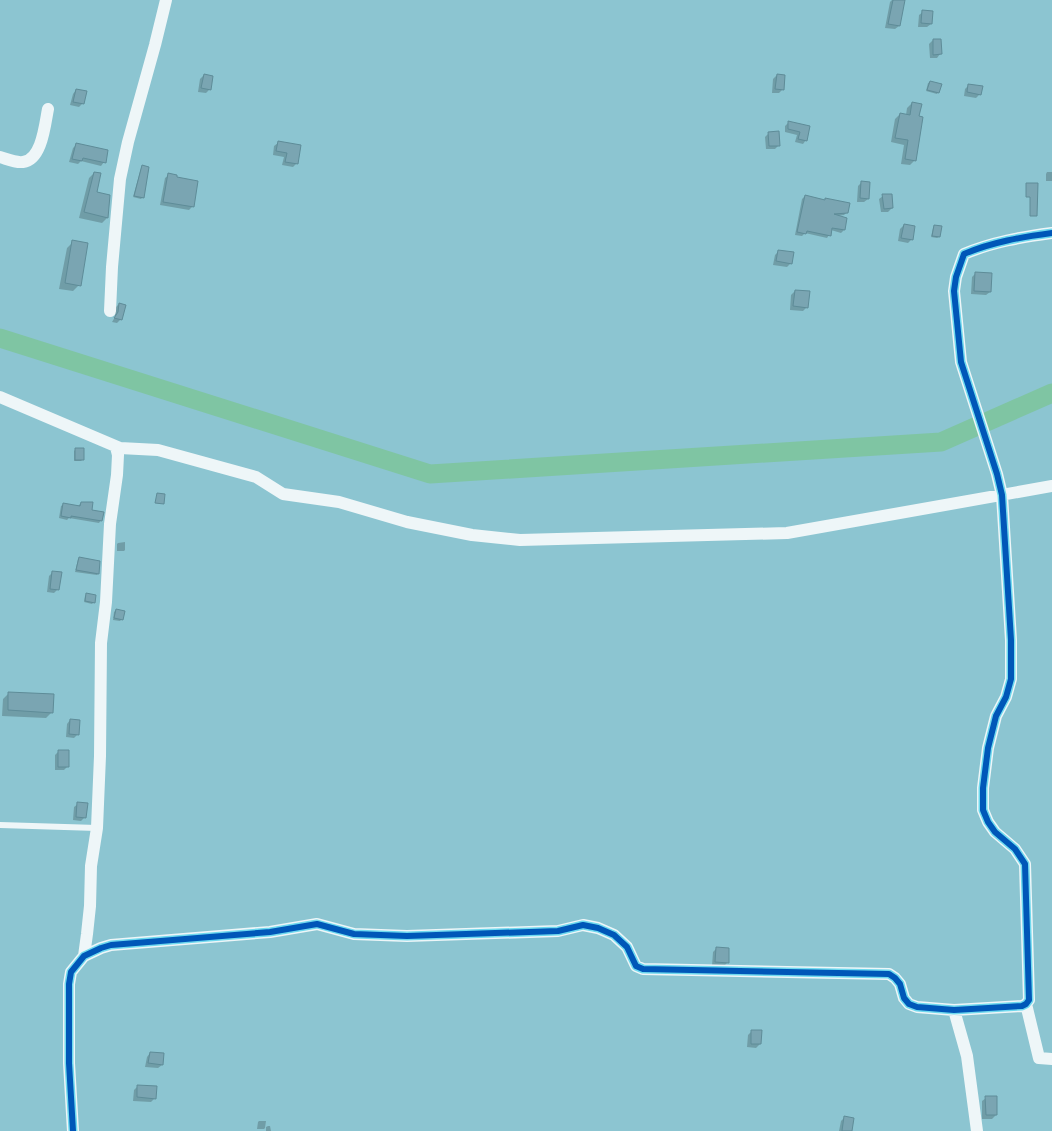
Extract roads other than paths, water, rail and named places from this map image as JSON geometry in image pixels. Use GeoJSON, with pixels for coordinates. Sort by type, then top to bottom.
{"type":"FeatureCollection","features":[{"type":"Feature","properties":{"kind":"street"},"geometry":{"type":"LineString","coordinates":[[110,311],[120,179],[128,142],[156,45],[166,0]]}},
{"type":"Feature","properties":{"kind":"street"},"geometry":{"type":"LineString","coordinates":[[0,156],[16,162],[30,160],[40,147],[48,109]]}},
{"type":"Feature","properties":{"kind":"street"},"geometry":{"type":"LineString","coordinates":[[1052,233],[1021,237],[964,254],[956,277],[954,291],[961,362],[1002,495],[1011,640],[1011,679],[1006,697],[996,716],[988,748],[983,788],[983,810],[995,832],[1015,849],[1025,864],[1028,1000],[1026,1004],[1039,1058],[1052,1059]]}},
{"type":"Feature","properties":{"kind":"street"},"geometry":{"type":"LineString","coordinates":[[0,397],[116,447],[158,450],[256,477],[283,494],[340,502],[407,522],[472,535],[520,540],[787,533],[1052,486]]}},
{"type":"Feature","properties":{"kind":"street"},"geometry":{"type":"LineString","coordinates":[[84,956],[88,925],[91,866],[97,828],[101,643],[106,602],[110,524],[117,475],[118,455],[116,447]]}},
{"type":"Feature","properties":{"kind":"street"},"geometry":{"type":"LineString","coordinates":[[73,1131],[69,1063],[69,984],[71,972],[84,956],[111,945],[270,932],[317,924],[354,934],[407,936],[558,931],[583,925],[598,928],[614,935],[627,947],[636,966],[643,969],[889,974],[900,984],[904,998],[909,1004],[917,1007],[954,1010],[1022,1006],[1026,1004]]}},
{"type":"Feature","properties":{"kind":"street"},"geometry":{"type":"LineString","coordinates":[[954,1010],[967,1056],[977,1131]]}},
{"type":"Feature","properties":{"kind":"lane"},"geometry":{"type":"LineString","coordinates":[[0,825],[97,828]]}},
{"type":"Feature","properties":{"kind":"waterway"},"geometry":{"type":"LineString","coordinates":[[0,338],[430,474],[941,442],[1052,393]]}}]}
